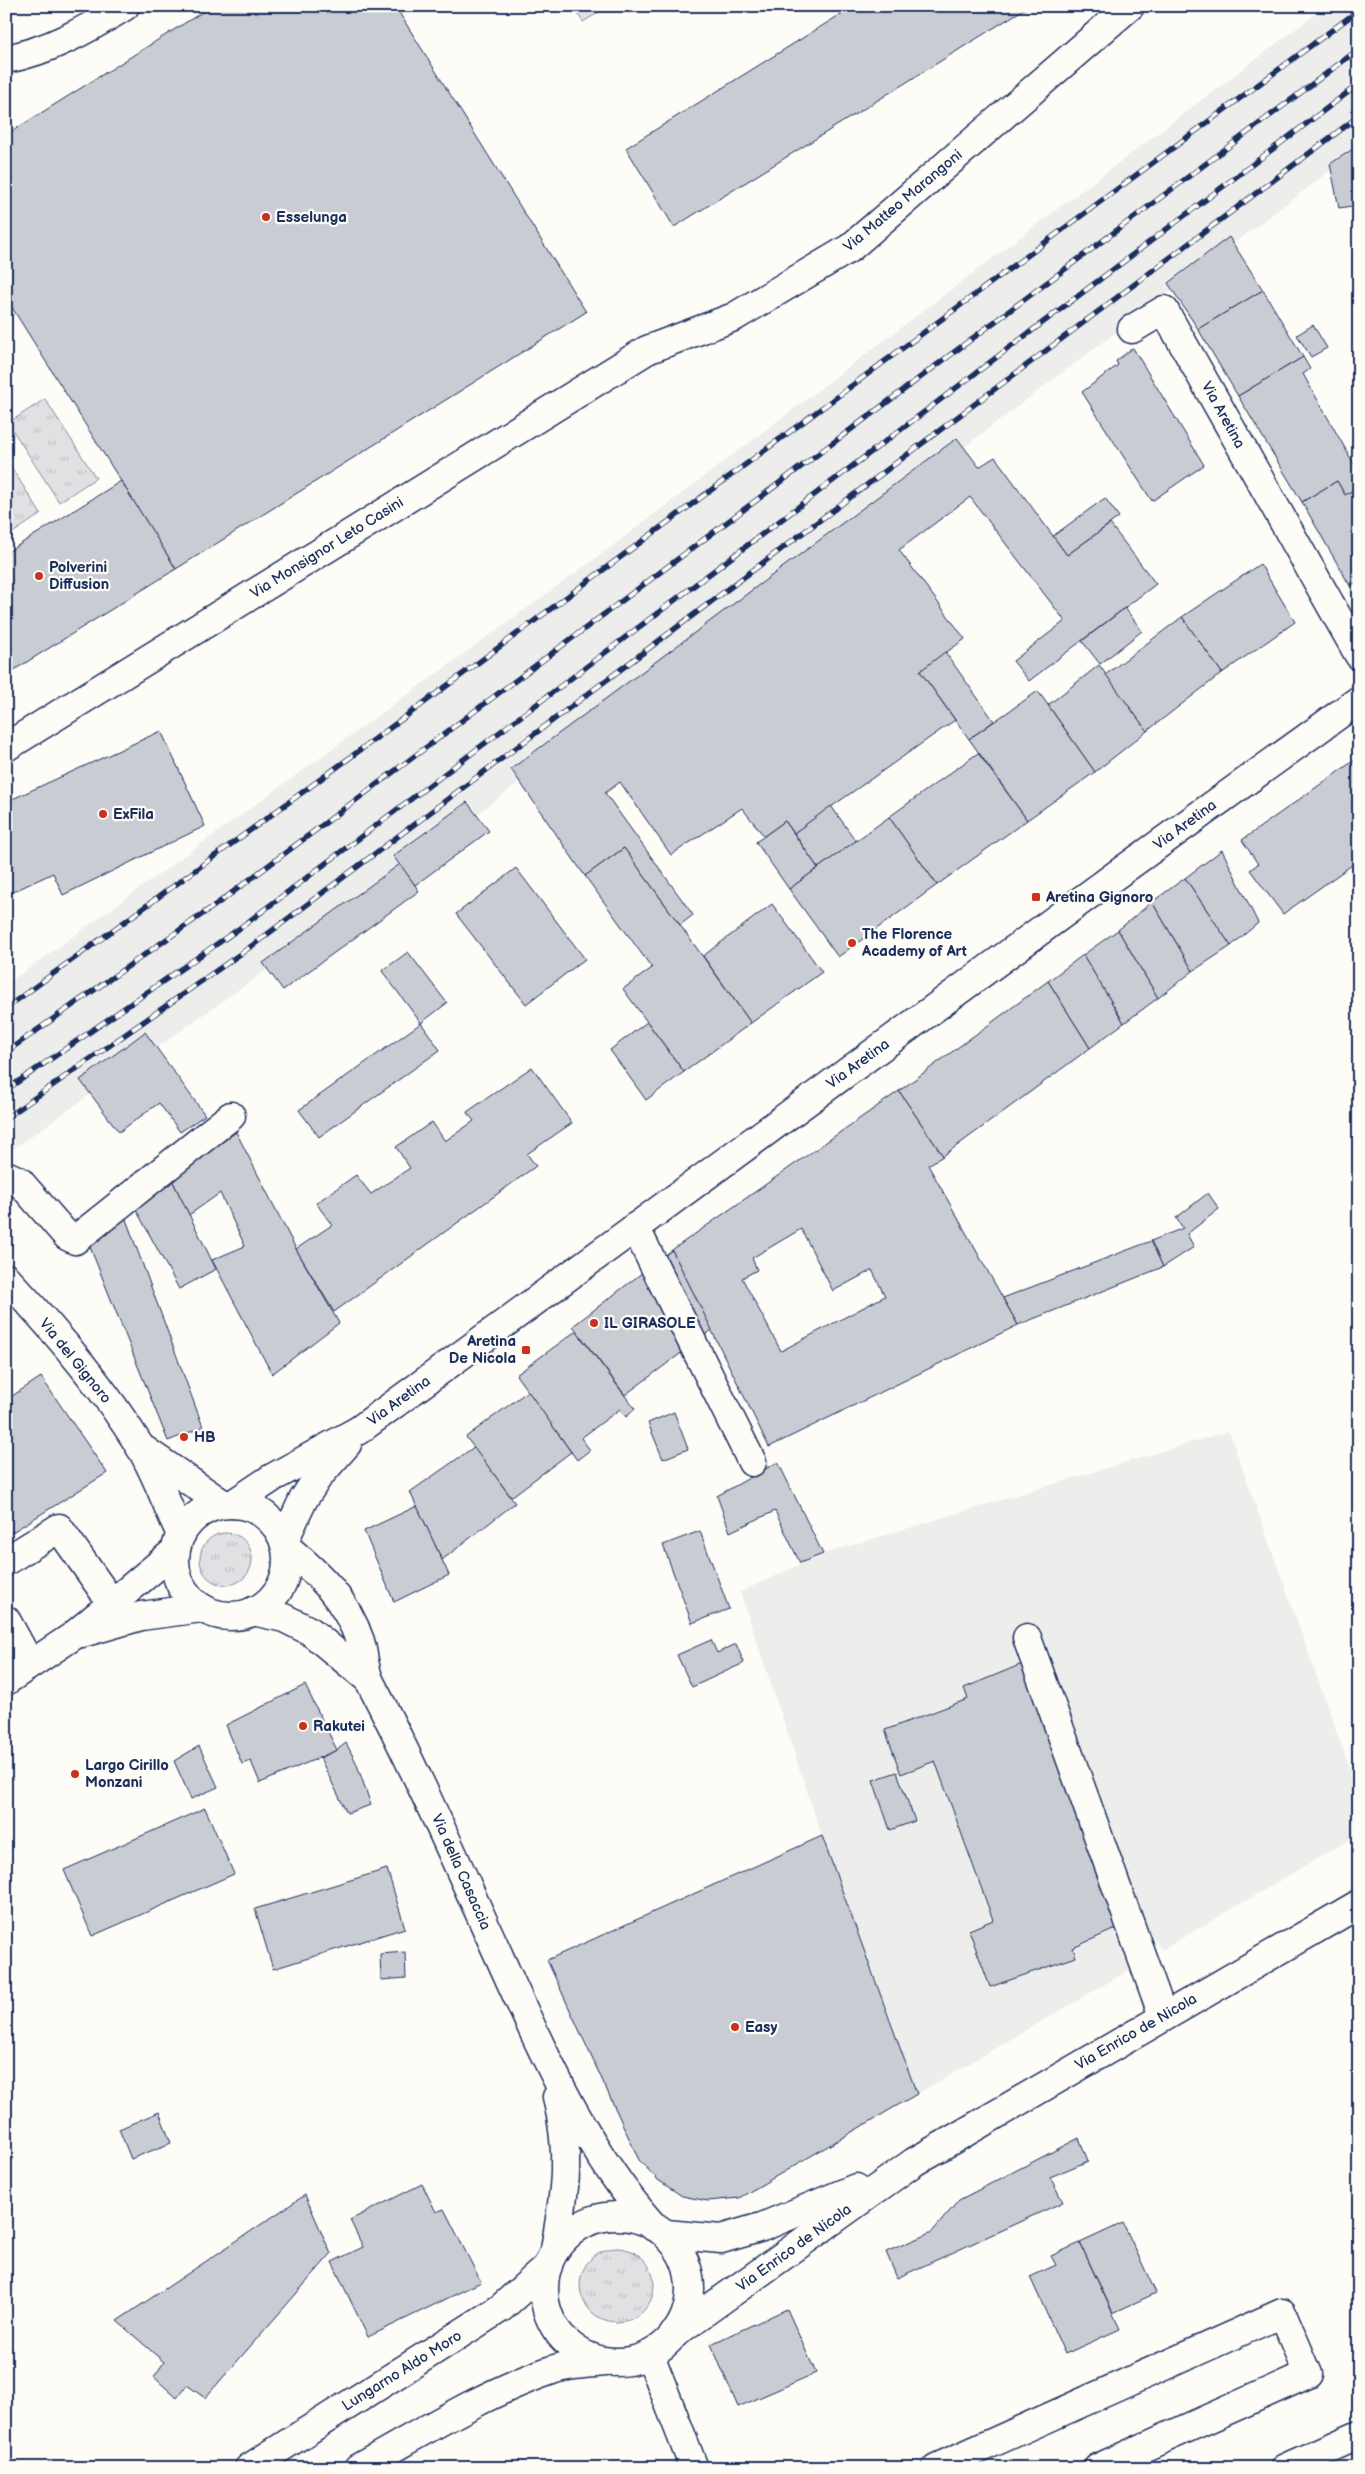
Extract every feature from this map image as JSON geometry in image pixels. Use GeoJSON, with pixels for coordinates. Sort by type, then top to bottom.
{"type":"FeatureCollection","features":[{"type":"Feature","properties":{"kind":"main road"},"geometry":{"type":"LineString","coordinates":[[12,55],[53,45],[125,6]]}},
{"type":"Feature","properties":{"kind":"main road","name":"Via Matteo Marangoni"},"geometry":{"type":"LineString","coordinates":[[647,350],[734,317],[850,248],[1130,6]]}},
{"type":"Feature","properties":{"kind":"main road","name":"Via Aretina"},"geometry":{"type":"LineString","coordinates":[[1132,329],[1164,310],[1359,656]]}},
{"type":"Feature","properties":{"kind":"main road","name":"Via Monsignor Leto Casini"},"geometry":{"type":"LineString","coordinates":[[6,747],[647,350]]}},
{"type":"Feature","properties":{"kind":"main road","name":"Via Aretina"},"geometry":{"type":"LineString","coordinates":[[6,1681],[73,1636],[178,1542],[190,1521],[202,1511],[228,1504],[359,1430],[635,1226],[1359,700]]}},
{"type":"Feature","properties":{"kind":"main road"},"geometry":{"type":"LineString","coordinates":[[6,1175],[19,1182],[66,1236],[75,1240],[231,1116]]}},
{"type":"Feature","properties":{"kind":"main road"},"geometry":{"type":"LineString","coordinates":[[635,1226],[752,1462]]}},
{"type":"Feature","properties":{"kind":"main road","name":"Via del Gignoro"},"geometry":{"type":"LineString","coordinates":[[6,1278],[57,1335],[140,1446],[178,1542]]}},
{"type":"Feature","properties":{"kind":"main road","name":"Via Aretina"},"geometry":{"type":"LineString","coordinates":[[178,1542],[175,1564],[183,1590],[202,1608],[219,1615],[228,1616],[253,1612],[267,1603],[278,1592],[288,1562],[285,1544],[303,1500],[318,1477],[359,1430]]}},
{"type":"Feature","properties":{"kind":"main road","name":"Via del Gignoro"},"geometry":{"type":"LineString","coordinates":[[140,1446],[228,1504]]}},
{"type":"Feature","properties":{"kind":"main road"},"geometry":{"type":"LineString","coordinates":[[228,1504],[259,1511],[269,1518],[285,1544]]}},
{"type":"Feature","properties":{"kind":"main road"},"geometry":{"type":"LineString","coordinates":[[6,1561],[59,1528],[111,1602]]}},
{"type":"Feature","properties":{"kind":"main road","name":"Via della Casaccia"},"geometry":{"type":"LineString","coordinates":[[285,1544],[320,1576],[342,1603],[360,1641],[368,1679],[420,1782],[549,2066],[590,2140],[622,2188],[660,2231]]}},
{"type":"Feature","properties":{"kind":"main road","name":"Via Aretina"},"geometry":{"type":"LineString","coordinates":[[73,1636],[141,1616],[202,1608]]}},
{"type":"Feature","properties":{"kind":"main road","name":"Via della Casaccia"},"geometry":{"type":"LineString","coordinates":[[253,1612],[284,1618],[310,1631],[368,1679]]}},
{"type":"Feature","properties":{"kind":"main road"},"geometry":{"type":"LineString","coordinates":[[6,1620],[30,1664]]}},
{"type":"Feature","properties":{"kind":"main road"},"geometry":{"type":"LineString","coordinates":[[1027,1638],[1163,2016]]}},
{"type":"Feature","properties":{"kind":"main road","name":"Via Enrico de Nicola"},"geometry":{"type":"LineString","coordinates":[[674,2334],[914,2162],[1359,1904]]}},
{"type":"Feature","properties":{"kind":"main road","name":"Via della Casaccia"},"geometry":{"type":"LineString","coordinates":[[549,2066],[563,2123],[566,2152],[566,2181],[551,2257]]}},
{"type":"Feature","properties":{"kind":"main road","name":"Via Enrico de Nicola"},"geometry":{"type":"LineString","coordinates":[[660,2231],[721,2239],[762,2227],[816,2206],[914,2162]]}},
{"type":"Feature","properties":{"kind":"main road"},"geometry":{"type":"LineString","coordinates":[[358,2468],[420,2432],[554,2369],[607,2362],[623,2362],[650,2355],[674,2334],[686,2310],[689,2283],[682,2256],[660,2231],[630,2218],[604,2217],[579,2226],[551,2257],[544,2293],[550,2321],[568,2344],[580,2352],[607,2362]]}},
{"type":"Feature","properties":{"kind":"main road","name":"Lungarno Aldo Moro"},"geometry":{"type":"LineString","coordinates":[[248,2468],[501,2308],[551,2257]]}},
{"type":"Feature","properties":{"kind":"main road"},"geometry":{"type":"LineString","coordinates":[[936,2468],[1282,2313],[1308,2374],[1098,2468]]}},
{"type":"Feature","properties":{"kind":"main road"},"geometry":{"type":"LineString","coordinates":[[650,2355],[694,2468]]}},
{"type":"Feature","properties":{"kind":"main road"},"geometry":{"type":"LineString","coordinates":[[1285,2468],[1358,2436]]}},
{"type":"Feature","properties":{"kind":"shaded area"},"geometry":{"type":"Polygon","coordinates":[[[1326,6],[1359,6],[1359,149],[326,928],[6,1154],[6,985],[599,556],[1326,6]]]}},
{"type":"Feature","properties":{"kind":"shaded area"},"geometry":{"type":"Polygon","coordinates":[[[1229,1431],[1359,1794],[1359,1834],[1162,1950],[1151,1936],[1126,1950],[1131,1969],[917,2094],[822,1836],[740,1592],[823,1554],[1229,1431]]]}},
{"type":"Feature","properties":{"kind":"green space"},"geometry":{"type":"Polygon","coordinates":[[[573,6],[609,6],[583,22],[573,6]]]}},
{"type":"Feature","properties":{"kind":"green space"},"geometry":{"type":"Polygon","coordinates":[[[45,399],[96,478],[59,502],[8,423],[45,399]]]}},
{"type":"Feature","properties":{"kind":"green space"},"geometry":{"type":"Polygon","coordinates":[[[6,459],[41,514],[8,536],[6,534],[6,459]]]}},
{"type":"Feature","properties":{"kind":"green space"},"geometry":{"type":"Polygon","coordinates":[[[221,1533],[231,1533],[245,1540],[252,1554],[252,1564],[245,1578],[231,1585],[221,1585],[211,1581],[204,1574],[200,1564],[200,1554],[204,1544],[211,1537],[221,1533]]]}},
{"type":"Feature","properties":{"kind":"green space"},"geometry":{"type":"Polygon","coordinates":[[[610,2248],[624,2248],[638,2254],[648,2264],[654,2278],[652,2299],[638,2316],[624,2322],[610,2322],[596,2316],[586,2306],[580,2292],[580,2278],[586,2264],[596,2254],[610,2248]]]}},
{"type":"Feature","properties":{"kind":"building","name":"Esselunga"},"geometry":{"type":"Polygon","coordinates":[[[212,6],[395,6],[586,312],[176,569],[6,298],[6,135],[212,6]]]}},
{"type":"Feature","properties":{"kind":"building"},"geometry":{"type":"Polygon","coordinates":[[[854,6],[1029,6],[674,227],[626,148],[854,6]]]}},
{"type":"Feature","properties":{"kind":"building"},"geometry":{"type":"Polygon","coordinates":[[[1359,145],[1359,205],[1339,208],[1330,164],[1359,145]]]}},
{"type":"Feature","properties":{"kind":"building"},"geometry":{"type":"Polygon","coordinates":[[[1229,237],[1263,290],[1198,329],[1168,283],[1229,237]]]}},
{"type":"Feature","properties":{"kind":"building"},"geometry":{"type":"Polygon","coordinates":[[[1263,290],[1303,357],[1238,396],[1198,329],[1263,290]]]}},
{"type":"Feature","properties":{"kind":"building"},"geometry":{"type":"Polygon","coordinates":[[[1313,325],[1327,348],[1311,357],[1297,335],[1313,325]]]}},
{"type":"Feature","properties":{"kind":"building"},"geometry":{"type":"Polygon","coordinates":[[[1133,348],[1204,465],[1152,501],[1082,392],[1118,365],[1116,361],[1133,348]]]}},
{"type":"Feature","properties":{"kind":"building"},"geometry":{"type":"Polygon","coordinates":[[[1303,357],[1310,369],[1303,374],[1359,473],[1359,487],[1345,495],[1337,481],[1302,502],[1238,396],[1303,357]]]}},
{"type":"Feature","properties":{"kind":"building"},"geometry":{"type":"Polygon","coordinates":[[[957,438],[979,467],[995,457],[1067,555],[1110,524],[1156,584],[1029,681],[1013,661],[1065,621],[970,497],[899,550],[965,639],[920,671],[955,720],[794,833],[785,821],[764,836],[742,808],[671,855],[620,782],[605,793],[693,915],[680,925],[624,848],[585,876],[511,769],[957,438]]]}},
{"type":"Feature","properties":{"kind":"building"},"geometry":{"type":"Polygon","coordinates":[[[121,481],[176,569],[6,675],[6,553],[121,481]]]}},
{"type":"Feature","properties":{"kind":"building"},"geometry":{"type":"Polygon","coordinates":[[[1337,481],[1345,495],[1359,487],[1359,581],[1350,586],[1302,502],[1337,481]]]}},
{"type":"Feature","properties":{"kind":"building"},"geometry":{"type":"Polygon","coordinates":[[[1105,498],[1119,517],[1067,555],[1053,536],[1105,498]]]}},
{"type":"Feature","properties":{"kind":"building"},"geometry":{"type":"Polygon","coordinates":[[[1260,564],[1295,622],[1222,673],[1182,617],[1260,564]]]}},
{"type":"Feature","properties":{"kind":"building"},"geometry":{"type":"Polygon","coordinates":[[[1125,608],[1142,631],[1100,664],[1082,641],[1125,608]]]}},
{"type":"Feature","properties":{"kind":"building"},"geometry":{"type":"Polygon","coordinates":[[[1182,617],[1222,673],[1147,731],[1105,675],[1182,617]]]}},
{"type":"Feature","properties":{"kind":"building"},"geometry":{"type":"Polygon","coordinates":[[[945,652],[994,721],[969,739],[920,671],[945,652]]]}},
{"type":"Feature","properties":{"kind":"building"},"geometry":{"type":"Polygon","coordinates":[[[1099,665],[1147,731],[1095,772],[1048,705],[1099,665]]]}},
{"type":"Feature","properties":{"kind":"building"},"geometry":{"type":"Polygon","coordinates":[[[1038,691],[1095,772],[1027,820],[969,739],[1038,691]]]}},
{"type":"Feature","properties":{"kind":"building","name":"ExFila"},"geometry":{"type":"Polygon","coordinates":[[[161,731],[205,826],[63,895],[53,873],[6,895],[6,802],[161,731]]]}},
{"type":"Feature","properties":{"kind":"building"},"geometry":{"type":"Polygon","coordinates":[[[978,753],[1027,820],[937,885],[889,817],[978,753]]]}},
{"type":"Feature","properties":{"kind":"building"},"geometry":{"type":"Polygon","coordinates":[[[1359,757],[1359,860],[1283,914],[1250,870],[1258,864],[1242,840],[1359,757]]]}},
{"type":"Feature","properties":{"kind":"building"},"geometry":{"type":"Polygon","coordinates":[[[467,802],[489,831],[415,885],[393,856],[467,802]]]}},
{"type":"Feature","properties":{"kind":"building"},"geometry":{"type":"Polygon","coordinates":[[[831,806],[856,841],[818,868],[794,833],[831,806]]]}},
{"type":"Feature","properties":{"kind":"building"},"geometry":{"type":"Polygon","coordinates":[[[889,817],[937,885],[838,957],[789,889],[889,817]]]}},
{"type":"Feature","properties":{"kind":"building"},"geometry":{"type":"Polygon","coordinates":[[[785,821],[818,868],[789,889],[756,842],[785,821]]]}},
{"type":"Feature","properties":{"kind":"building"},"geometry":{"type":"Polygon","coordinates":[[[624,848],[751,1023],[684,1072],[623,989],[652,968],[585,876],[624,848]]]}},
{"type":"Feature","properties":{"kind":"building"},"geometry":{"type":"Polygon","coordinates":[[[1222,850],[1258,923],[1231,946],[1185,878],[1222,850]]]}},
{"type":"Feature","properties":{"kind":"building"},"geometry":{"type":"Polygon","coordinates":[[[400,864],[419,891],[283,990],[263,963],[400,864]]]}},
{"type":"Feature","properties":{"kind":"building"},"geometry":{"type":"Polygon","coordinates":[[[516,868],[585,959],[526,1004],[456,914],[516,868]]]}},
{"type":"Feature","properties":{"kind":"building"},"geometry":{"type":"Polygon","coordinates":[[[1185,878],[1231,946],[1193,971],[1152,902],[1185,878]]]}},
{"type":"Feature","properties":{"kind":"building"},"geometry":{"type":"Polygon","coordinates":[[[1152,902],[1193,971],[1158,998],[1118,930],[1152,902]]]}},
{"type":"Feature","properties":{"kind":"building"},"geometry":{"type":"Polygon","coordinates":[[[772,904],[822,972],[751,1023],[703,956],[772,904]]]}},
{"type":"Feature","properties":{"kind":"building"},"geometry":{"type":"Polygon","coordinates":[[[1118,930],[1158,998],[1124,1023],[1083,955],[1118,930]]]}},
{"type":"Feature","properties":{"kind":"building"},"geometry":{"type":"Polygon","coordinates":[[[408,952],[447,1003],[421,1023],[382,971],[408,952]]]}},
{"type":"Feature","properties":{"kind":"building"},"geometry":{"type":"Polygon","coordinates":[[[1083,955],[1124,1023],[1090,1048],[1048,981],[1083,955]]]}},
{"type":"Feature","properties":{"kind":"building"},"geometry":{"type":"Polygon","coordinates":[[[1048,981],[1090,1048],[943,1156],[899,1091],[1048,981]]]}},
{"type":"Feature","properties":{"kind":"building"},"geometry":{"type":"Polygon","coordinates":[[[647,1022],[684,1072],[646,1100],[610,1050],[647,1022]]]}},
{"type":"Feature","properties":{"kind":"building"},"geometry":{"type":"Polygon","coordinates":[[[421,1023],[440,1050],[319,1137],[299,1110],[421,1023]]]}},
{"type":"Feature","properties":{"kind":"building"},"geometry":{"type":"Polygon","coordinates":[[[145,1032],[205,1115],[180,1132],[159,1103],[119,1132],[80,1080],[145,1032]]]}},
{"type":"Feature","properties":{"kind":"building"},"geometry":{"type":"Polygon","coordinates":[[[532,1067],[572,1123],[527,1154],[536,1166],[334,1312],[296,1249],[332,1225],[316,1203],[356,1175],[371,1194],[410,1168],[396,1147],[432,1122],[445,1141],[474,1121],[467,1112],[532,1067]]]}},
{"type":"Feature","properties":{"kind":"building"},"geometry":{"type":"Polygon","coordinates":[[[899,1091],[943,1156],[928,1165],[1018,1325],[769,1447],[672,1250],[899,1091]],[[801,1229],[752,1258],[757,1270],[742,1278],[781,1351],[885,1296],[872,1270],[833,1291],[801,1229]]]}},
{"type":"Feature","properties":{"kind":"building"},"geometry":{"type":"Polygon","coordinates":[[[236,1132],[296,1249],[339,1323],[272,1374],[212,1260],[245,1246],[220,1193],[189,1215],[172,1180],[236,1132]]]}},
{"type":"Feature","properties":{"kind":"building"},"geometry":{"type":"Polygon","coordinates":[[[172,1180],[216,1269],[179,1289],[133,1204],[172,1180]]]}},
{"type":"Feature","properties":{"kind":"building"},"geometry":{"type":"Polygon","coordinates":[[[1208,1193],[1219,1209],[1187,1234],[1194,1247],[1163,1267],[1151,1241],[1183,1228],[1176,1218],[1208,1193]]]}},
{"type":"Feature","properties":{"kind":"building"},"geometry":{"type":"Polygon","coordinates":[[[124,1214],[203,1427],[168,1441],[90,1247],[124,1214]]]}},
{"type":"Feature","properties":{"kind":"building"},"geometry":{"type":"Polygon","coordinates":[[[1151,1241],[1163,1267],[1018,1325],[1003,1298],[1151,1241]]]}},
{"type":"Feature","properties":{"kind":"building"},"geometry":{"type":"Polygon","coordinates":[[[672,1250],[712,1330],[625,1395],[573,1326],[672,1250]]]}},
{"type":"Feature","properties":{"kind":"building"},"geometry":{"type":"Polygon","coordinates":[[[576,1331],[635,1409],[626,1417],[620,1409],[581,1438],[590,1450],[577,1460],[516,1375],[576,1331]]]}},
{"type":"Feature","properties":{"kind":"building"},"geometry":{"type":"Polygon","coordinates":[[[41,1377],[107,1473],[6,1536],[6,1400],[41,1377]]]}},
{"type":"Feature","properties":{"kind":"building"},"geometry":{"type":"Polygon","coordinates":[[[528,1391],[571,1452],[511,1497],[466,1437],[528,1391]]]}},
{"type":"Feature","properties":{"kind":"building"},"geometry":{"type":"Polygon","coordinates":[[[674,1412],[688,1449],[663,1459],[648,1423],[674,1412]]]}},
{"type":"Feature","properties":{"kind":"building"},"geometry":{"type":"Polygon","coordinates":[[[474,1447],[515,1503],[442,1560],[410,1492],[474,1447]]]}},
{"type":"Feature","properties":{"kind":"building"},"geometry":{"type":"Polygon","coordinates":[[[778,1462],[823,1554],[800,1563],[775,1511],[730,1532],[717,1496],[778,1462]]]}},
{"type":"Feature","properties":{"kind":"building"},"geometry":{"type":"Polygon","coordinates":[[[417,1506],[449,1575],[394,1602],[364,1531],[417,1506]]]}},
{"type":"Feature","properties":{"kind":"building"},"geometry":{"type":"Polygon","coordinates":[[[700,1531],[729,1609],[692,1623],[663,1545],[700,1531]]]}},
{"type":"Feature","properties":{"kind":"building"},"geometry":{"type":"Polygon","coordinates":[[[711,1640],[717,1653],[736,1644],[744,1663],[692,1687],[677,1655],[711,1640]]]}},
{"type":"Feature","properties":{"kind":"building"},"geometry":{"type":"Polygon","coordinates":[[[1027,1662],[1124,1925],[1073,1948],[1076,1957],[990,1987],[969,1930],[993,1920],[935,1761],[901,1774],[885,1730],[968,1699],[964,1688],[1027,1662]]]}},
{"type":"Feature","properties":{"kind":"building"},"geometry":{"type":"Polygon","coordinates":[[[305,1685],[337,1750],[260,1783],[251,1761],[242,1764],[226,1725],[305,1685]]]}},
{"type":"Feature","properties":{"kind":"building"},"geometry":{"type":"Polygon","coordinates":[[[346,1743],[356,1762],[371,1805],[347,1813],[320,1758],[337,1750],[346,1743]]]}},
{"type":"Feature","properties":{"kind":"building"},"geometry":{"type":"Polygon","coordinates":[[[199,1746],[218,1787],[191,1799],[174,1761],[199,1746]]]}},
{"type":"Feature","properties":{"kind":"building"},"geometry":{"type":"Polygon","coordinates":[[[897,1772],[915,1821],[890,1830],[873,1780],[897,1772]]]}},
{"type":"Feature","properties":{"kind":"building"},"geometry":{"type":"Polygon","coordinates":[[[205,1808],[234,1874],[92,1936],[64,1870],[205,1808]]]}},
{"type":"Feature","properties":{"kind":"building","name":"Easy"},"geometry":{"type":"Polygon","coordinates":[[[822,1836],[917,2094],[739,2198],[708,2201],[682,2196],[658,2180],[639,2160],[547,1960],[822,1836]]]}},
{"type":"Feature","properties":{"kind":"building"},"geometry":{"type":"Polygon","coordinates":[[[387,1869],[405,1928],[273,1969],[255,1909],[387,1869]]]}},
{"type":"Feature","properties":{"kind":"building"},"geometry":{"type":"Polygon","coordinates":[[[405,1952],[406,1978],[381,1980],[380,1954],[405,1952]]]}},
{"type":"Feature","properties":{"kind":"building"},"geometry":{"type":"Polygon","coordinates":[[[159,2112],[171,2143],[131,2159],[119,2129],[159,2112]]]}},
{"type":"Feature","properties":{"kind":"building"},"geometry":{"type":"Polygon","coordinates":[[[1079,2138],[1088,2161],[1050,2177],[1063,2202],[897,2278],[886,2252],[932,2232],[959,2200],[1079,2138]]]}},
{"type":"Feature","properties":{"kind":"building"},"geometry":{"type":"Polygon","coordinates":[[[422,2184],[436,2212],[444,2209],[481,2282],[368,2337],[332,2262],[363,2247],[350,2220],[422,2184]]]}},
{"type":"Feature","properties":{"kind":"building"},"geometry":{"type":"Polygon","coordinates":[[[305,2195],[331,2254],[205,2398],[187,2385],[177,2398],[154,2377],[164,2362],[117,2321],[305,2195]]]}},
{"type":"Feature","properties":{"kind":"building"},"geometry":{"type":"Polygon","coordinates":[[[1123,2223],[1156,2293],[1113,2313],[1080,2243],[1123,2223]]]}},
{"type":"Feature","properties":{"kind":"building"},"geometry":{"type":"Polygon","coordinates":[[[1080,2243],[1120,2329],[1065,2354],[1030,2277],[1056,2265],[1051,2256],[1080,2243]]]}},
{"type":"Feature","properties":{"kind":"building"},"geometry":{"type":"Polygon","coordinates":[[[787,2309],[816,2373],[738,2407],[711,2344],[787,2309]]]}},
{"type":"Feature","properties":{"kind":"railway"},"geometry":{"type":"LineString","coordinates":[[6,1008],[344,762],[1359,10]]}},
{"type":"Feature","properties":{"kind":"railway"},"geometry":{"type":"LineString","coordinates":[[6,1052],[221,901],[1359,49]]}},
{"type":"Feature","properties":{"kind":"railway"},"geometry":{"type":"LineString","coordinates":[[6,1090],[240,928],[1359,84]]}},
{"type":"Feature","properties":{"kind":"railway"},"geometry":{"type":"LineString","coordinates":[[6,1118],[253,945],[1359,116]]}},
{"type":"Feature","properties":{"kind":"place","name":"Esselunga"},"geometry":{"type":"Point","coordinates":[266,217]}},
{"type":"Feature","properties":{"kind":"place","name":"Polverini Diffusion"},"geometry":{"type":"Point","coordinates":[39,576]}},
{"type":"Feature","properties":{"kind":"place","name":"ExFila"},"geometry":{"type":"Point","coordinates":[103,814]}},
{"type":"Feature","properties":{"kind":"place","name":"Aretina Gignoro"},"geometry":{"type":"Point","coordinates":[1036,897]}},
{"type":"Feature","properties":{"kind":"place","name":"The Florence Academy of Art"},"geometry":{"type":"Point","coordinates":[852,943]}},
{"type":"Feature","properties":{"kind":"place","name":"IL GIRASOLE"},"geometry":{"type":"Point","coordinates":[594,1323]}},
{"type":"Feature","properties":{"kind":"place","name":"Aretina De Nicola"},"geometry":{"type":"Point","coordinates":[526,1350]}},
{"type":"Feature","properties":{"kind":"place","name":"HB"},"geometry":{"type":"Point","coordinates":[184,1437]}},
{"type":"Feature","properties":{"kind":"place","name":"Rakutei"},"geometry":{"type":"Point","coordinates":[303,1726]}},
{"type":"Feature","properties":{"kind":"place","name":"Largo Cirillo Monzani"},"geometry":{"type":"Point","coordinates":[75,1774]}},
{"type":"Feature","properties":{"kind":"place","name":"Easy"},"geometry":{"type":"Point","coordinates":[735,2027]}}]}
